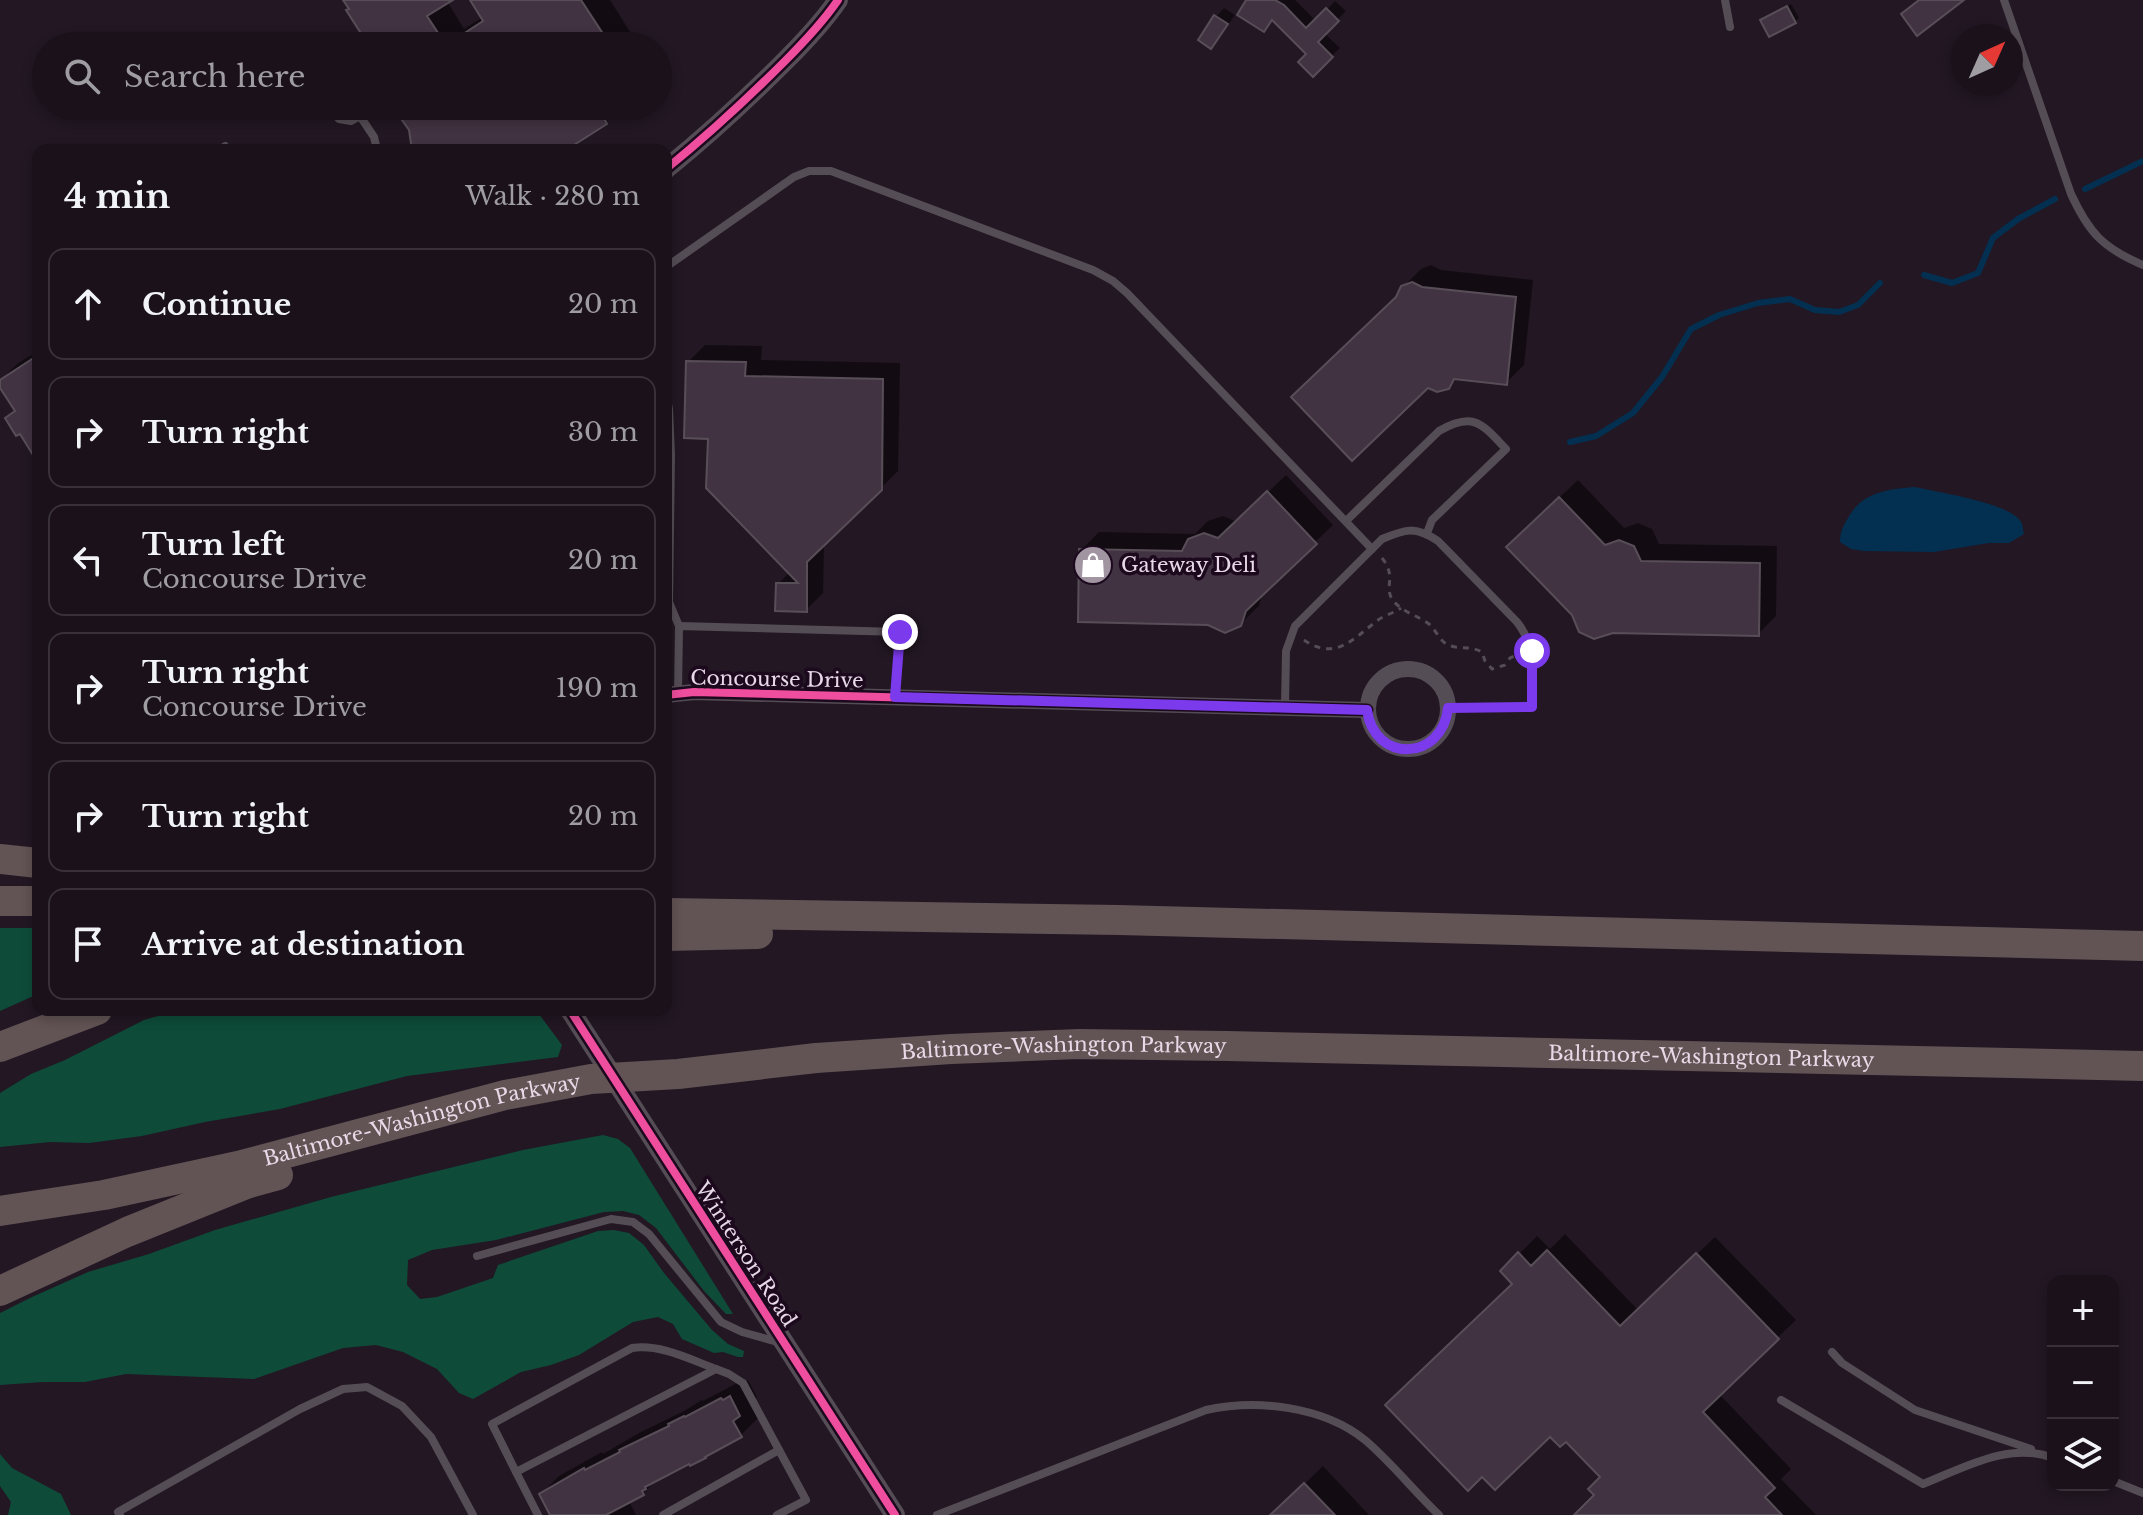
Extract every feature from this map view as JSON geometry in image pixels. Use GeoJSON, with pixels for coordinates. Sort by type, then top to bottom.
{"type":"FeatureCollection","features":[{"type":"Feature","properties":{"kind":"highway"},"geometry":{"type":"LineString","coordinates":[[0,859],[32,862]]}},
{"type":"Feature","properties":{"kind":"highway"},"geometry":{"type":"LineString","coordinates":[[672,895],[996,902],[1119,920]]}},
{"type":"Feature","properties":{"kind":"highway"},"geometry":{"type":"LineString","coordinates":[[0,901],[32,901]]}},
{"type":"Feature","properties":{"kind":"highway"},"geometry":{"type":"LineString","coordinates":[[672,913],[1119,920],[2143,946]]}},
{"type":"Feature","properties":{"kind":"highway"},"geometry":{"type":"LineString","coordinates":[[672,936],[982,934],[1406,944],[1503,930]]}},
{"type":"Feature","properties":{"kind":"highway"},"geometry":{"type":"LineString","coordinates":[[0,1047],[81,1016]]}},
{"type":"Feature","properties":{"kind":"highway","name":"Baltimore-Washington Parkway"},"geometry":{"type":"LineString","coordinates":[[0,1211],[104,1195],[223,1169],[505,1095],[591,1079],[678,1074],[816,1058],[1079,1044],[2143,1066]]}},
{"type":"Feature","properties":{"kind":"highway"},"geometry":{"type":"LineString","coordinates":[[0,1291],[127,1232],[246,1184],[486,1117],[678,1074]]}},
{"type":"Feature","properties":{"kind":"street"},"geometry":{"type":"LineString","coordinates":[[672,164],[760,87],[838,0]]}},
{"type":"Feature","properties":{"kind":"street"},"geometry":{"type":"LineString","coordinates":[[1407,669],[1432,677],[1443,691],[1448,708],[1444,726],[1434,740],[1408,749],[1383,741],[1372,728],[1367,710],[1375,685],[1389,673],[1407,669]]}},
{"type":"Feature","properties":{"kind":"street","name":"Concourse Drive"},"geometry":{"type":"LineString","coordinates":[[672,694],[694,692],[1367,710]]}},
{"type":"Feature","properties":{"kind":"street","name":"Winterson Road"},"geometry":{"type":"LineString","coordinates":[[574,1016],[895,1515]]}},
{"type":"Feature","properties":{"kind":"lane"},"geometry":{"type":"LineString","coordinates":[[1725,0],[1730,27]]}},
{"type":"Feature","properties":{"kind":"lane"},"geometry":{"type":"LineString","coordinates":[[2004,0],[2071,194],[2084,222],[2120,255],[2143,265]]}},
{"type":"Feature","properties":{"kind":"lane"},"geometry":{"type":"LineString","coordinates":[[363,120],[376,144]]}},
{"type":"Feature","properties":{"kind":"lane"},"geometry":{"type":"LineString","coordinates":[[672,263],[794,177],[809,171],[831,171],[1093,270],[1127,293],[1372,549]]}},
{"type":"Feature","properties":{"kind":"lane"},"geometry":{"type":"LineString","coordinates":[[1346,521],[1439,431],[1452,423],[1466,420],[1483,425],[1506,449],[1432,520],[1427,533]]}},
{"type":"Feature","properties":{"kind":"lane"},"geometry":{"type":"LineString","coordinates":[[1285,708],[1286,651],[1295,626],[1382,539],[1414,529],[1438,541],[1517,622],[1527,634],[1532,653],[1532,707],[1448,708]]}},
{"type":"Feature","properties":{"kind":"lane"},"geometry":{"type":"LineString","coordinates":[[672,609],[679,626],[672,694]]}},
{"type":"Feature","properties":{"kind":"lane"},"geometry":{"type":"LineString","coordinates":[[679,626],[900,632],[895,697]]}},
{"type":"Feature","properties":{"kind":"lane"},"geometry":{"type":"LineString","coordinates":[[477,1256],[611,1219],[633,1222],[649,1234],[721,1322],[742,1332],[785,1344]]}},
{"type":"Feature","properties":{"kind":"lane"},"geometry":{"type":"LineString","coordinates":[[538,1515],[492,1424],[632,1348],[646,1346],[716,1369],[743,1383],[806,1500],[777,1515]]}},
{"type":"Feature","properties":{"kind":"lane"},"geometry":{"type":"LineString","coordinates":[[1832,1352],[1842,1363],[1915,1410],[2047,1455]]}},
{"type":"Feature","properties":{"kind":"lane"},"geometry":{"type":"LineString","coordinates":[[516,1472],[716,1369]]}},
{"type":"Feature","properties":{"kind":"lane"},"geometry":{"type":"LineString","coordinates":[[120,1515],[118,1512],[300,1409],[343,1389],[367,1387],[402,1406],[431,1437],[473,1515]]}},
{"type":"Feature","properties":{"kind":"lane"},"geometry":{"type":"LineString","coordinates":[[1781,1400],[1923,1484],[1998,1455],[2040,1452]]}},
{"type":"Feature","properties":{"kind":"lane"},"geometry":{"type":"LineString","coordinates":[[937,1515],[1206,1410],[1233,1404],[1283,1407],[1346,1428],[1365,1441],[1439,1515]]}},
{"type":"Feature","properties":{"kind":"lane"},"geometry":{"type":"LineString","coordinates":[[663,1515],[779,1450]]}},
{"type":"Feature","properties":{"kind":"lane"},"geometry":{"type":"LineString","coordinates":[[2119,1483],[2143,1493]]}},
{"type":"Feature","properties":{"kind":"path"},"geometry":{"type":"LineString","coordinates":[[1382,558],[1389,567],[1392,599],[1401,608],[1429,624],[1449,646],[1474,647],[1482,652],[1492,669],[1505,665],[1510,658],[1520,654]]}},
{"type":"Feature","properties":{"kind":"path"},"geometry":{"type":"LineString","coordinates":[[1301,638],[1312,645],[1338,649],[1379,619],[1401,608]]}},
{"type":"Feature","properties":{"kind":"green space"},"geometry":{"type":"Polygon","coordinates":[[[0,928],[32,928],[32,997],[0,1011],[0,928]]]}},
{"type":"Feature","properties":{"kind":"green space"},"geometry":{"type":"Polygon","coordinates":[[[158,1016],[540,1016],[562,1045],[558,1057],[407,1076],[280,1109],[142,1136],[89,1143],[50,1142],[0,1147],[0,1093],[31,1074],[158,1016]]]}},
{"type":"Feature","properties":{"kind":"green space"},"geometry":{"type":"Polygon","coordinates":[[[603,1135],[618,1139],[630,1148],[733,1314],[726,1314],[704,1291],[656,1228],[639,1215],[623,1211],[604,1212],[496,1240],[432,1250],[408,1260],[407,1285],[420,1299],[437,1297],[493,1278],[498,1265],[598,1231],[629,1233],[644,1245],[712,1330],[728,1344],[744,1351],[743,1357],[714,1353],[682,1339],[673,1324],[658,1317],[633,1322],[579,1355],[521,1372],[473,1399],[459,1393],[437,1369],[403,1352],[376,1345],[343,1348],[254,1379],[126,1374],[85,1382],[0,1385],[0,1313],[88,1272],[215,1230],[331,1197],[523,1150],[603,1135]]]}},
{"type":"Feature","properties":{"kind":"green space"},"geometry":{"type":"Polygon","coordinates":[[[0,1454],[12,1468],[61,1494],[71,1515],[8,1515],[11,1502],[0,1486],[0,1454]]]}},
{"type":"Feature","properties":{"kind":"water"},"geometry":{"type":"Polygon","coordinates":[[[1915,487],[2003,509],[2021,522],[2024,534],[2009,543],[1934,552],[1864,551],[1851,549],[1840,542],[1845,524],[1861,502],[1886,491],[1915,487]]]}},
{"type":"Feature","properties":{"kind":"building"},"geometry":{"type":"Polygon","coordinates":[[[343,0],[453,0],[427,16],[437,32],[360,32],[346,10],[349,9],[343,0]]]}},
{"type":"Feature","properties":{"kind":"building"},"geometry":{"type":"Polygon","coordinates":[[[470,0],[581,0],[602,32],[466,32],[483,21],[470,0]]]}},
{"type":"Feature","properties":{"kind":"building"},"geometry":{"type":"Polygon","coordinates":[[[1246,0],[1275,0],[1306,28],[1326,8],[1339,21],[1318,42],[1333,57],[1313,77],[1298,62],[1306,54],[1272,20],[1264,32],[1237,15],[1246,0]]]}},
{"type":"Feature","properties":{"kind":"building"},"geometry":{"type":"Polygon","coordinates":[[[1919,0],[1964,0],[1917,36],[1901,14],[1919,0]]]}},
{"type":"Feature","properties":{"kind":"building"},"geometry":{"type":"Polygon","coordinates":[[[1787,6],[1796,23],[1769,37],[1760,20],[1787,6]]]}},
{"type":"Feature","properties":{"kind":"building"},"geometry":{"type":"Polygon","coordinates":[[[1214,15],[1228,24],[1211,49],[1198,40],[1214,15]]]}},
{"type":"Feature","properties":{"kind":"building"},"geometry":{"type":"Polygon","coordinates":[[[402,120],[605,120],[607,124],[575,144],[411,144],[409,130],[402,120]]]}},
{"type":"Feature","properties":{"kind":"building"},"geometry":{"type":"Polygon","coordinates":[[[1412,282],[1422,287],[1516,297],[1507,385],[1454,379],[1449,389],[1437,392],[1428,388],[1352,461],[1291,397],[1396,297],[1401,286],[1412,282]]]}},
{"type":"Feature","properties":{"kind":"building"},"geometry":{"type":"Polygon","coordinates":[[[32,359],[32,453],[5,418],[15,411],[0,388],[0,380],[32,359]]]}},
{"type":"Feature","properties":{"kind":"building"},"geometry":{"type":"Polygon","coordinates":[[[686,361],[746,362],[745,376],[883,379],[882,490],[807,562],[807,612],[775,611],[776,583],[798,583],[706,488],[708,439],[684,438],[686,361]]]}},
{"type":"Feature","properties":{"kind":"building"},"geometry":{"type":"Polygon","coordinates":[[[1267,491],[1317,544],[1246,611],[1241,626],[1225,633],[1208,625],[1078,622],[1079,549],[1182,551],[1188,539],[1204,533],[1218,538],[1267,491]]]}},
{"type":"Feature","properties":{"kind":"building"},"geometry":{"type":"Polygon","coordinates":[[[1559,497],[1605,545],[1619,540],[1634,546],[1641,561],[1760,563],[1759,636],[1613,633],[1594,639],[1579,632],[1572,615],[1506,547],[1559,497]]]}},
{"type":"Feature","properties":{"kind":"building"},"geometry":{"type":"Polygon","coordinates":[[[1547,1250],[1620,1326],[1696,1253],[1779,1339],[1703,1412],[1775,1488],[1765,1497],[1782,1515],[1574,1515],[1594,1495],[1588,1489],[1600,1477],[1566,1442],[1560,1447],[1550,1437],[1495,1490],[1482,1477],[1468,1491],[1385,1405],[1512,1284],[1500,1271],[1518,1252],[1531,1266],[1547,1250]]]}},
{"type":"Feature","properties":{"kind":"building"},"geometry":{"type":"Polygon","coordinates":[[[730,1396],[740,1416],[733,1421],[742,1437],[645,1487],[642,1491],[644,1495],[606,1515],[550,1515],[539,1494],[668,1424],[730,1396]]]}},
{"type":"Feature","properties":{"kind":"building"},"geometry":{"type":"Polygon","coordinates":[[[1304,1483],[1335,1515],[1270,1515],[1304,1483]]]}},
{"type":"Feature","properties":{"kind":"waterway"},"geometry":{"type":"LineString","coordinates":[[2085,189],[2143,161]]}},
{"type":"Feature","properties":{"kind":"waterway"},"geometry":{"type":"LineString","coordinates":[[1924,275],[1952,283],[1978,273],[1993,238],[2018,219],[2055,199]]}},
{"type":"Feature","properties":{"kind":"waterway"},"geometry":{"type":"LineString","coordinates":[[1570,442],[1596,436],[1633,413],[1662,377],[1691,329],[1719,315],[1758,303],[1790,299],[1815,310],[1839,312],[1858,305],[1880,283]]}},
{"type":"Feature","properties":{"kind":"cycle path"},"geometry":{"type":"LineString","coordinates":[[672,164],[771,75],[813,32],[838,0]]}},
{"type":"Feature","properties":{"kind":"cycle path"},"geometry":{"type":"LineString","coordinates":[[672,694],[694,692],[1367,710]]}},
{"type":"Feature","properties":{"kind":"cycle path"},"geometry":{"type":"LineString","coordinates":[[574,1016],[895,1515]]}},
{"type":"Feature","properties":{"kind":"place","name":"Gateway Deli"},"geometry":{"type":"Point","coordinates":[1093,565]}},
{"type":"Feature","properties":{"kind":"route"},"geometry":{"type":"LineString","coordinates":[[900,632],[895,697],[1367,710],[1377,735],[1400,749],[1418,748],[1434,740],[1444,726],[1448,708],[1532,707],[1532,651]]}}]}
